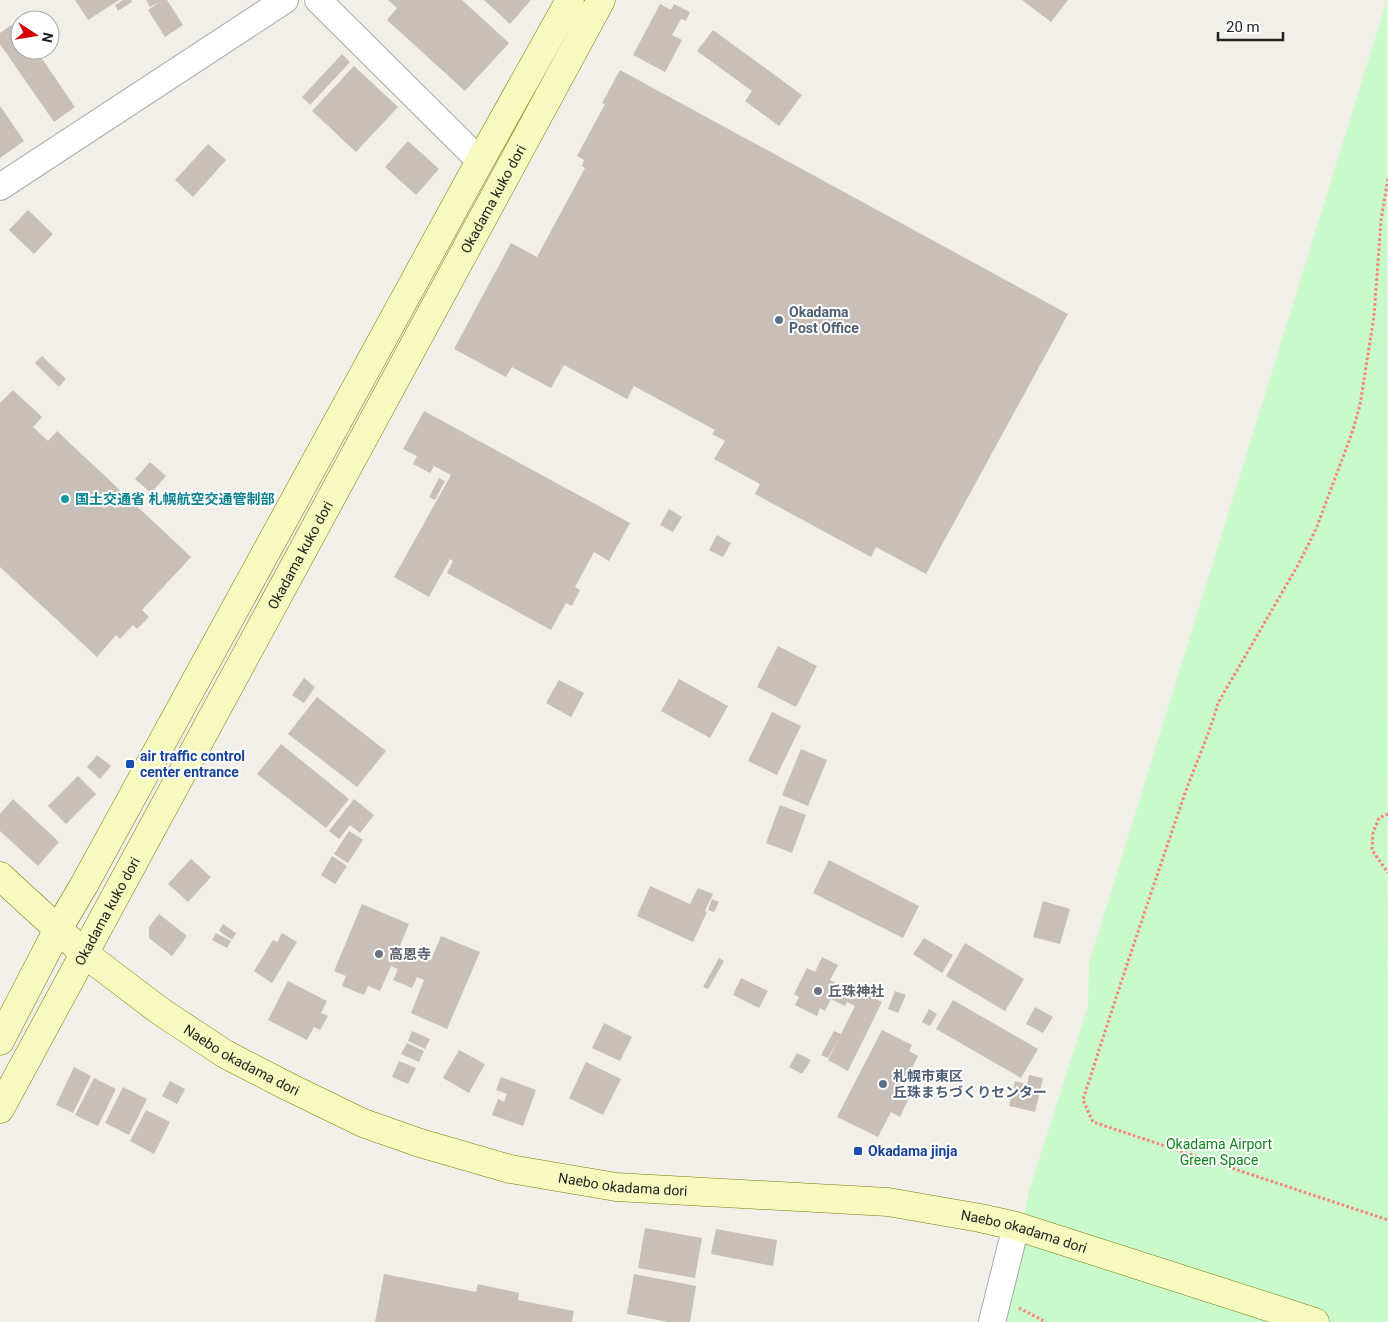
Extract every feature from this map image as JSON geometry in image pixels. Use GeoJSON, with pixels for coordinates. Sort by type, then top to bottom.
{"type":"FeatureCollection","features":[{"type":"Feature","properties":{"kind":"main road","name":"Okadama kuko dori"},"geometry":{"type":"LineString","coordinates":[[0,1041],[58,929],[89,876],[570,0]]}},
{"type":"Feature","properties":{"kind":"main road","name":"Okadama kuko dori"},"geometry":{"type":"LineString","coordinates":[[0,1109],[601,0]]}},
{"type":"Feature","properties":{"kind":"main road","name":"Naebo okadama dori"},"geometry":{"type":"LineString","coordinates":[[0,876],[85,954],[160,1011],[225,1054],[363,1123],[420,1143],[510,1168],[616,1186],[888,1202],[980,1218],[1016,1226],[1315,1322]]}},
{"type":"Feature","properties":{"kind":"street"},"geometry":{"type":"LineString","coordinates":[[0,187],[285,0]]}},
{"type":"Feature","properties":{"kind":"street"},"geometry":{"type":"LineString","coordinates":[[318,0],[480,161]]}},
{"type":"Feature","properties":{"kind":"street"},"geometry":{"type":"LineString","coordinates":[[995,1312],[1016,1226]]}},
{"type":"Feature","properties":{"kind":"path"},"geometry":{"type":"LineString","coordinates":[[1388,179],[1381,220],[1374,316],[1360,405],[1352,433],[1316,529],[1298,565],[1218,703],[1121,982],[1083,1100],[1093,1122],[1388,1220]]}},
{"type":"Feature","properties":{"kind":"path"},"geometry":{"type":"LineString","coordinates":[[1388,814],[1380,818],[1373,833],[1372,850],[1388,874]]}},
{"type":"Feature","properties":{"kind":"path"},"geometry":{"type":"LineString","coordinates":[[995,1312],[1018,1307],[1046,1322]]}},
{"type":"Feature","properties":{"kind":"green space","name":"Okadama Airport Green Space"},"geometry":{"type":"Polygon","coordinates":[[[1387,0],[1388,1322],[1001,1322],[1029,1191],[1088,1006],[1089,963],[1387,0]]]}},
{"type":"Feature","properties":{"kind":"building"},"geometry":{"type":"Polygon","coordinates":[[[75,0],[119,0],[88,20],[75,0]]]}},
{"type":"Feature","properties":{"kind":"building"},"geometry":{"type":"Polygon","coordinates":[[[123,0],[131,0],[132,2],[118,11],[115,5],[123,0]]]}},
{"type":"Feature","properties":{"kind":"building"},"geometry":{"type":"Polygon","coordinates":[[[146,0],[167,0],[183,25],[165,37],[148,10],[161,1],[150,7],[146,0]]]}},
{"type":"Feature","properties":{"kind":"building"},"geometry":{"type":"Polygon","coordinates":[[[388,0],[462,0],[509,43],[465,91],[387,20],[397,8],[388,0]]]}},
{"type":"Feature","properties":{"kind":"building"},"geometry":{"type":"Polygon","coordinates":[[[484,0],[531,0],[510,24],[484,0]]]}},
{"type":"Feature","properties":{"kind":"building"},"geometry":{"type":"Polygon","coordinates":[[[1022,0],[1068,0],[1051,22],[1022,0]]]}},
{"type":"Feature","properties":{"kind":"building"},"geometry":{"type":"Polygon","coordinates":[[[660,4],[671,10],[674,4],[690,12],[686,21],[681,19],[672,35],[682,40],[665,72],[633,55],[660,4]]]}},
{"type":"Feature","properties":{"kind":"building"},"geometry":{"type":"Polygon","coordinates":[[[10,26],[10,58],[0,44],[0,33],[10,26]]]}},
{"type":"Feature","properties":{"kind":"building"},"geometry":{"type":"Polygon","coordinates":[[[713,30],[802,95],[779,126],[745,101],[752,91],[697,51],[713,30]]]}},
{"type":"Feature","properties":{"kind":"building"},"geometry":{"type":"Polygon","coordinates":[[[342,54],[350,62],[310,105],[302,97],[342,54]]]}},
{"type":"Feature","properties":{"kind":"building"},"geometry":{"type":"Polygon","coordinates":[[[11,60],[43,60],[75,107],[54,122],[11,60]]]}},
{"type":"Feature","properties":{"kind":"building"},"geometry":{"type":"Polygon","coordinates":[[[354,66],[398,107],[356,152],[312,111],[354,66]]]}},
{"type":"Feature","properties":{"kind":"building"},"geometry":{"type":"Polygon","coordinates":[[[620,70],[1068,314],[926,574],[876,547],[871,557],[755,494],[760,484],[714,459],[725,441],[712,434],[715,430],[634,386],[627,399],[564,365],[551,388],[512,367],[506,377],[454,349],[511,243],[537,257],[585,168],[582,166],[584,160],[577,156],[605,104],[602,103],[620,70]]]}},
{"type":"Feature","properties":{"kind":"building"},"geometry":{"type":"Polygon","coordinates":[[[0,106],[24,141],[0,158],[0,106]]]}},
{"type":"Feature","properties":{"kind":"building"},"geometry":{"type":"Polygon","coordinates":[[[408,141],[439,169],[416,195],[385,167],[408,141]]]}},
{"type":"Feature","properties":{"kind":"building"},"geometry":{"type":"Polygon","coordinates":[[[208,144],[226,160],[193,197],[175,180],[208,144]]]}},
{"type":"Feature","properties":{"kind":"building"},"geometry":{"type":"Polygon","coordinates":[[[28,210],[53,234],[34,254],[9,230],[28,210]]]}},
{"type":"Feature","properties":{"kind":"building"},"geometry":{"type":"Polygon","coordinates":[[[42,356],[66,379],[59,387],[35,363],[42,356]]]}},
{"type":"Feature","properties":{"kind":"building","name":"国土交通省 札幌航空交通管制部"},"geometry":{"type":"Polygon","coordinates":[[[13,390],[42,417],[33,427],[48,441],[57,431],[191,557],[142,610],[149,617],[137,629],[133,625],[120,639],[116,635],[97,657],[0,567],[0,403],[13,390]]]}},
{"type":"Feature","properties":{"kind":"building"},"geometry":{"type":"Polygon","coordinates":[[[424,411],[630,523],[609,561],[594,552],[575,587],[580,590],[572,606],[566,603],[551,630],[447,573],[453,561],[450,559],[429,597],[394,577],[451,475],[434,466],[430,473],[413,464],[417,456],[403,449],[424,411]]]}},
{"type":"Feature","properties":{"kind":"building"},"geometry":{"type":"Polygon","coordinates":[[[150,462],[166,476],[151,493],[135,479],[150,462]]]}},
{"type":"Feature","properties":{"kind":"building"},"geometry":{"type":"Polygon","coordinates":[[[439,478],[445,481],[435,500],[429,497],[439,478]]]}},
{"type":"Feature","properties":{"kind":"building"},"geometry":{"type":"Polygon","coordinates":[[[669,509],[682,517],[673,532],[660,525],[669,509]]]}},
{"type":"Feature","properties":{"kind":"building"},"geometry":{"type":"Polygon","coordinates":[[[717,535],[731,543],[723,557],[709,550],[717,535]]]}},
{"type":"Feature","properties":{"kind":"building"},"geometry":{"type":"Polygon","coordinates":[[[778,646],[817,666],[796,707],[757,687],[778,646]]]}},
{"type":"Feature","properties":{"kind":"building"},"geometry":{"type":"Polygon","coordinates":[[[304,678],[315,687],[304,703],[292,695],[304,678]]]}},
{"type":"Feature","properties":{"kind":"building"},"geometry":{"type":"Polygon","coordinates":[[[679,679],[728,706],[710,738],[661,711],[679,679]]]}},
{"type":"Feature","properties":{"kind":"building"},"geometry":{"type":"Polygon","coordinates":[[[559,680],[584,693],[571,717],[546,703],[559,680]]]}},
{"type":"Feature","properties":{"kind":"building"},"geometry":{"type":"Polygon","coordinates":[[[317,697],[386,751],[357,787],[288,734],[317,697]]]}},
{"type":"Feature","properties":{"kind":"building"},"geometry":{"type":"Polygon","coordinates":[[[772,712],[801,726],[777,775],[748,761],[772,712]]]}},
{"type":"Feature","properties":{"kind":"building"},"geometry":{"type":"Polygon","coordinates":[[[281,744],[349,799],[326,828],[257,774],[281,744]]]}},
{"type":"Feature","properties":{"kind":"building"},"geometry":{"type":"Polygon","coordinates":[[[801,749],[827,760],[808,806],[782,795],[801,749]]]}},
{"type":"Feature","properties":{"kind":"building"},"geometry":{"type":"Polygon","coordinates":[[[97,755],[111,766],[100,779],[87,767],[97,755]]]}},
{"type":"Feature","properties":{"kind":"building"},"geometry":{"type":"Polygon","coordinates":[[[78,776],[96,794],[66,824],[48,806],[78,776]]]}},
{"type":"Feature","properties":{"kind":"building"},"geometry":{"type":"Polygon","coordinates":[[[13,799],[59,842],[38,866],[0,831],[0,814],[13,799]]]}},
{"type":"Feature","properties":{"kind":"building"},"geometry":{"type":"Polygon","coordinates":[[[354,799],[374,815],[360,833],[350,825],[339,839],[329,831],[354,799]]]}},
{"type":"Feature","properties":{"kind":"building"},"geometry":{"type":"Polygon","coordinates":[[[780,805],[806,815],[792,853],[766,843],[780,805]]]}},
{"type":"Feature","properties":{"kind":"building"},"geometry":{"type":"Polygon","coordinates":[[[349,831],[363,840],[348,863],[334,854],[349,831]]]}},
{"type":"Feature","properties":{"kind":"building"},"geometry":{"type":"Polygon","coordinates":[[[332,856],[347,866],[335,884],[321,875],[332,856]]]}},
{"type":"Feature","properties":{"kind":"building"},"geometry":{"type":"Polygon","coordinates":[[[191,859],[211,877],[188,902],[168,884],[191,859]]]}},
{"type":"Feature","properties":{"kind":"building"},"geometry":{"type":"Polygon","coordinates":[[[829,860],[919,906],[903,938],[813,893],[829,860]]]}},
{"type":"Feature","properties":{"kind":"building"},"geometry":{"type":"Polygon","coordinates":[[[650,886],[690,904],[698,888],[713,894],[693,942],[637,916],[650,886]]]}},
{"type":"Feature","properties":{"kind":"building"},"geometry":{"type":"Polygon","coordinates":[[[712,899],[719,902],[714,912],[708,910],[712,899]]]}},
{"type":"Feature","properties":{"kind":"building"},"geometry":{"type":"Polygon","coordinates":[[[1043,901],[1070,909],[1060,944],[1033,937],[1043,901]]]}},
{"type":"Feature","properties":{"kind":"building"},"geometry":{"type":"Polygon","coordinates":[[[362,904],[409,924],[399,948],[431,960],[441,936],[480,952],[447,1029],[411,1013],[424,980],[417,977],[412,988],[393,980],[398,969],[391,966],[380,991],[368,986],[364,995],[342,986],[346,976],[334,971],[362,904]]]}},
{"type":"Feature","properties":{"kind":"building"},"geometry":{"type":"Polygon","coordinates":[[[159,914],[187,936],[172,956],[149,938],[149,927],[159,914]]]}},
{"type":"Feature","properties":{"kind":"building"},"geometry":{"type":"Polygon","coordinates":[[[223,924],[236,933],[232,940],[219,931],[223,924]]]}},
{"type":"Feature","properties":{"kind":"building"},"geometry":{"type":"Polygon","coordinates":[[[216,933],[231,941],[227,948],[212,940],[216,933]]]}},
{"type":"Feature","properties":{"kind":"building"},"geometry":{"type":"Polygon","coordinates":[[[282,933],[297,942],[272,983],[254,971],[273,940],[277,942],[282,933]]]}},
{"type":"Feature","properties":{"kind":"building"},"geometry":{"type":"Polygon","coordinates":[[[924,938],[953,955],[942,973],[913,954],[924,938]]]}},
{"type":"Feature","properties":{"kind":"building"},"geometry":{"type":"Polygon","coordinates":[[[965,943],[1024,979],[1005,1011],[946,976],[965,943]]]}},
{"type":"Feature","properties":{"kind":"building"},"geometry":{"type":"Polygon","coordinates":[[[822,957],[838,965],[830,980],[853,992],[855,987],[882,1002],[848,1071],[828,1060],[839,1038],[828,1058],[821,1055],[834,1031],[841,1034],[855,1006],[847,1002],[845,1006],[831,999],[825,1011],[820,1008],[817,1016],[795,1005],[799,997],[794,994],[807,968],[815,972],[822,957]]]}},
{"type":"Feature","properties":{"kind":"building"},"geometry":{"type":"Polygon","coordinates":[[[719,958],[724,961],[708,989],[703,987],[719,958]]]}},
{"type":"Feature","properties":{"kind":"building"},"geometry":{"type":"Polygon","coordinates":[[[741,978],[768,991],[759,1008],[733,995],[741,978]]]}},
{"type":"Feature","properties":{"kind":"building"},"geometry":{"type":"Polygon","coordinates":[[[288,981],[327,1001],[321,1013],[328,1016],[320,1030],[314,1027],[307,1040],[268,1020],[288,981]]]}},
{"type":"Feature","properties":{"kind":"building"},"geometry":{"type":"Polygon","coordinates":[[[895,991],[906,995],[898,1013],[888,1009],[895,991]]]}},
{"type":"Feature","properties":{"kind":"building"},"geometry":{"type":"Polygon","coordinates":[[[953,1000],[1038,1049],[1021,1078],[936,1029],[953,1000]]]}},
{"type":"Feature","properties":{"kind":"building"},"geometry":{"type":"Polygon","coordinates":[[[1035,1007],[1053,1017],[1043,1033],[1026,1024],[1035,1007]]]}},
{"type":"Feature","properties":{"kind":"building"},"geometry":{"type":"Polygon","coordinates":[[[929,1009],[937,1014],[930,1026],[922,1022],[929,1009]]]}},
{"type":"Feature","properties":{"kind":"building"},"geometry":{"type":"Polygon","coordinates":[[[604,1023],[632,1037],[620,1061],[592,1048],[604,1023]]]}},
{"type":"Feature","properties":{"kind":"building"},"geometry":{"type":"Polygon","coordinates":[[[882,1030],[912,1045],[909,1051],[918,1056],[900,1091],[910,1096],[900,1117],[891,1112],[878,1137],[837,1117],[882,1030]]]}},
{"type":"Feature","properties":{"kind":"building"},"geometry":{"type":"Polygon","coordinates":[[[412,1031],[430,1039],[425,1049],[408,1041],[412,1031]]]}},
{"type":"Feature","properties":{"kind":"building"},"geometry":{"type":"Polygon","coordinates":[[[407,1043],[424,1051],[419,1062],[401,1054],[407,1043]]]}},
{"type":"Feature","properties":{"kind":"building"},"geometry":{"type":"Polygon","coordinates":[[[459,1050],[485,1064],[469,1093],[443,1078],[459,1050]]]}},
{"type":"Feature","properties":{"kind":"building"},"geometry":{"type":"Polygon","coordinates":[[[797,1053],[811,1060],[802,1074],[789,1067],[797,1053]]]}},
{"type":"Feature","properties":{"kind":"building"},"geometry":{"type":"Polygon","coordinates":[[[399,1061],[416,1068],[408,1084],[392,1077],[399,1061]]]}},
{"type":"Feature","properties":{"kind":"building"},"geometry":{"type":"Polygon","coordinates":[[[586,1062],[621,1079],[603,1115],[569,1098],[586,1062]]]}},
{"type":"Feature","properties":{"kind":"building"},"geometry":{"type":"Polygon","coordinates":[[[74,1067],[91,1076],[73,1113],[56,1105],[74,1067]]]}},
{"type":"Feature","properties":{"kind":"building"},"geometry":{"type":"Polygon","coordinates":[[[1029,1075],[1043,1078],[1035,1112],[1009,1106],[1015,1081],[1027,1084],[1029,1075]]]}},
{"type":"Feature","properties":{"kind":"building"},"geometry":{"type":"Polygon","coordinates":[[[501,1077],[536,1090],[523,1126],[492,1115],[498,1099],[504,1102],[507,1094],[496,1090],[501,1077]]]}},
{"type":"Feature","properties":{"kind":"building"},"geometry":{"type":"Polygon","coordinates":[[[94,1078],[116,1089],[98,1126],[75,1115],[94,1078]]]}},
{"type":"Feature","properties":{"kind":"building"},"geometry":{"type":"Polygon","coordinates":[[[170,1081],[185,1089],[177,1104],[162,1096],[170,1081]]]}},
{"type":"Feature","properties":{"kind":"building"},"geometry":{"type":"Polygon","coordinates":[[[123,1087],[147,1099],[129,1135],[105,1123],[123,1087]]]}},
{"type":"Feature","properties":{"kind":"building"},"geometry":{"type":"Polygon","coordinates":[[[146,1110],[170,1122],[154,1154],[130,1141],[146,1110]]]}},
{"type":"Feature","properties":{"kind":"building"},"geometry":{"type":"Polygon","coordinates":[[[645,1228],[702,1238],[695,1278],[638,1268],[645,1228]]]}},
{"type":"Feature","properties":{"kind":"building"},"geometry":{"type":"Polygon","coordinates":[[[716,1229],[777,1240],[773,1266],[711,1254],[716,1229]]]}},
{"type":"Feature","properties":{"kind":"building"},"geometry":{"type":"Polygon","coordinates":[[[384,1274],[476,1292],[478,1284],[519,1293],[518,1300],[574,1311],[572,1322],[375,1322],[384,1274]]]}},
{"type":"Feature","properties":{"kind":"building"},"geometry":{"type":"Polygon","coordinates":[[[634,1274],[696,1286],[690,1322],[668,1322],[627,1314],[634,1274]]]}},
{"type":"Feature","properties":{"kind":"place","name":"Okadama Post Office"},"geometry":{"type":"Point","coordinates":[779,320]}},
{"type":"Feature","properties":{"kind":"place","name":"国土交通省 札幌航空交通管制部"},"geometry":{"type":"Point","coordinates":[65,499]}},
{"type":"Feature","properties":{"kind":"place","name":"air traffic control center entrance"},"geometry":{"type":"Point","coordinates":[130,764]}},
{"type":"Feature","properties":{"kind":"place","name":"高恩寺"},"geometry":{"type":"Point","coordinates":[379,954]}},
{"type":"Feature","properties":{"kind":"place","name":"丘珠神社"},"geometry":{"type":"Point","coordinates":[818,991]}},
{"type":"Feature","properties":{"kind":"place","name":"札幌市東区 丘珠まちづくりセンター"},"geometry":{"type":"Point","coordinates":[883,1084]}},
{"type":"Feature","properties":{"kind":"place","name":"Okadama jinja"},"geometry":{"type":"Point","coordinates":[858,1151]}}]}
